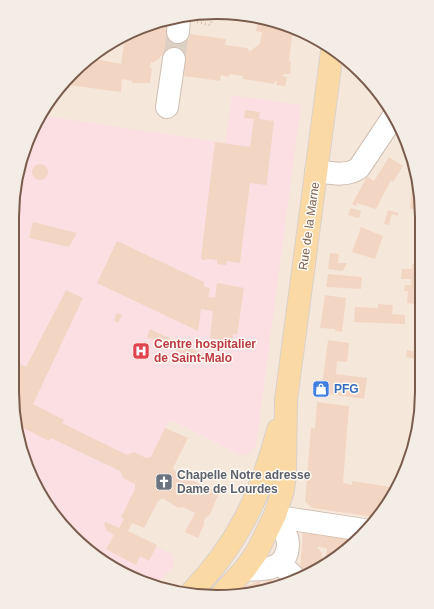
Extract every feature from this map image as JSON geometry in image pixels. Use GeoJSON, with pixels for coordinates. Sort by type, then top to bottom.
{"type":"FeatureCollection","features":[{"type":"Feature","properties":{"kind":"main road","name":"Rue de la Marne"},"geometry":{"type":"LineString","coordinates":[[225,590],[251,560],[275,515],[285,473],[286,400],[332,55]]}},
{"type":"Feature","properties":{"kind":"main road","name":"Rue de la Marne"},"geometry":{"type":"LineString","coordinates":[[196,589],[209,574],[237,536],[253,505],[268,469],[286,400]]}},
{"type":"Feature","properties":{"kind":"main road"},"geometry":{"type":"LineString","coordinates":[[253,505],[275,515]]}},
{"type":"Feature","properties":{"kind":"main road"},"geometry":{"type":"LineString","coordinates":[[237,536],[251,560]]}},
{"type":"Feature","properties":{"kind":"street"},"geometry":{"type":"LineString","coordinates":[[167,107],[174,59]]}},
{"type":"Feature","properties":{"kind":"street"},"geometry":{"type":"LineString","coordinates":[[316,171],[345,174],[353,172],[359,168],[390,121]]}},
{"type":"Feature","properties":{"kind":"street"},"geometry":{"type":"LineString","coordinates":[[275,515],[285,518],[360,529]]}},
{"type":"Feature","properties":{"kind":"street"},"geometry":{"type":"LineString","coordinates":[[251,560],[268,569],[280,563],[284,559],[288,544],[275,515]]}},
{"type":"Feature","properties":{"kind":"street"},"geometry":{"type":"LineString","coordinates":[[280,563],[292,575]]}},
{"type":"Feature","properties":{"kind":"path"},"geometry":{"type":"LineString","coordinates":[[183,24],[210,25],[213,19]]}},
{"type":"Feature","properties":{"kind":"shaded area"},"geometry":{"type":"Polygon","coordinates":[[[204,19],[230,19],[268,26],[305,39],[338,60],[366,86],[382,107],[400,141],[411,178],[415,204],[415,405],[408,443],[395,480],[374,513],[348,541],[327,557],[305,570],[256,586],[230,590],[204,590],[178,586],[141,575],[107,557],[86,541],[68,523],[52,502],[34,468],[23,431],[19,405],[19,204],[23,178],[39,129],[60,96],[86,68],[107,52],[141,34],[178,23],[204,19]]]}},
{"type":"Feature","properties":{"kind":"shaded area","name":"Centre hospitalier de Saint-Malo"},"geometry":{"type":"Polygon","coordinates":[[[232,95],[301,105],[256,446],[248,454],[242,456],[171,420],[165,428],[188,438],[173,467],[176,472],[194,478],[194,481],[219,493],[210,514],[204,520],[204,524],[198,538],[185,532],[194,513],[183,507],[178,508],[163,498],[158,501],[144,528],[132,523],[128,531],[171,554],[175,564],[160,581],[129,570],[107,557],[86,541],[68,523],[52,502],[34,468],[23,431],[19,405],[19,204],[23,178],[30,153],[39,129],[47,116],[225,143],[232,95]]]}},
{"type":"Feature","properties":{"kind":"building"},"geometry":{"type":"Polygon","coordinates":[[[257,23],[298,36],[292,36],[289,61],[291,61],[290,74],[284,74],[283,76],[287,77],[285,86],[276,85],[277,81],[275,81],[274,84],[243,79],[243,76],[229,74],[229,77],[221,75],[220,81],[184,76],[185,71],[177,69],[166,56],[160,56],[160,58],[153,63],[151,62],[150,67],[152,68],[150,83],[132,83],[132,81],[122,79],[121,92],[69,85],[97,59],[121,64],[124,42],[141,34],[166,26],[169,26],[182,39],[189,40],[190,34],[226,39],[225,45],[247,48],[250,51],[260,44],[262,32],[256,31],[257,23]]]}},
{"type":"Feature","properties":{"kind":"building"},"geometry":{"type":"Polygon","coordinates":[[[245,110],[260,112],[259,119],[274,121],[267,185],[250,183],[240,263],[227,261],[226,265],[217,264],[217,260],[202,260],[201,257],[215,142],[250,147],[254,119],[244,118],[245,110]]]}},
{"type":"Feature","properties":{"kind":"building"},"geometry":{"type":"Polygon","coordinates":[[[389,157],[403,166],[393,182],[391,180],[376,209],[357,203],[356,206],[352,204],[367,177],[374,181],[389,157]]]}},
{"type":"Feature","properties":{"kind":"building"},"geometry":{"type":"Polygon","coordinates":[[[40,164],[46,166],[48,172],[46,178],[40,180],[34,178],[32,172],[34,166],[40,164]]]}},
{"type":"Feature","properties":{"kind":"building"},"geometry":{"type":"Polygon","coordinates":[[[412,184],[415,210],[410,209],[412,184]]]}},
{"type":"Feature","properties":{"kind":"building"},"geometry":{"type":"Polygon","coordinates":[[[351,208],[361,211],[359,218],[348,215],[351,208]]]}},
{"type":"Feature","properties":{"kind":"building"},"geometry":{"type":"Polygon","coordinates":[[[388,210],[398,213],[398,216],[392,214],[389,225],[384,224],[388,210]]]}},
{"type":"Feature","properties":{"kind":"building"},"geometry":{"type":"Polygon","coordinates":[[[33,222],[77,233],[69,247],[29,238],[33,222]]]}},
{"type":"Feature","properties":{"kind":"building"},"geometry":{"type":"Polygon","coordinates":[[[361,227],[383,236],[375,259],[352,252],[361,227]]]}},
{"type":"Feature","properties":{"kind":"building"},"geometry":{"type":"Polygon","coordinates":[[[117,241],[204,282],[204,287],[210,288],[208,297],[215,298],[217,283],[244,288],[237,335],[233,334],[232,342],[210,338],[213,311],[201,309],[198,331],[97,283],[117,241]]]}},
{"type":"Feature","properties":{"kind":"building"},"geometry":{"type":"Polygon","coordinates":[[[330,253],[339,254],[338,263],[347,263],[343,271],[328,269],[330,253]]]}},
{"type":"Feature","properties":{"kind":"building"},"geometry":{"type":"Polygon","coordinates":[[[412,264],[415,264],[415,304],[407,303],[408,291],[404,291],[405,285],[411,285],[411,279],[401,279],[402,269],[412,269],[412,264]]]}},
{"type":"Feature","properties":{"kind":"building"},"geometry":{"type":"Polygon","coordinates":[[[328,274],[362,277],[361,289],[326,287],[328,274]]]}},
{"type":"Feature","properties":{"kind":"building"},"geometry":{"type":"Polygon","coordinates":[[[66,290],[83,298],[33,404],[64,420],[62,423],[127,455],[134,452],[146,458],[151,457],[165,428],[188,438],[173,468],[176,472],[194,478],[193,481],[219,493],[210,514],[204,520],[204,524],[198,538],[185,532],[195,513],[183,507],[178,508],[163,498],[158,501],[144,528],[132,523],[128,531],[157,545],[149,561],[140,556],[136,565],[106,549],[114,535],[106,530],[104,523],[106,522],[119,528],[124,519],[121,517],[135,489],[135,484],[123,478],[120,471],[51,438],[49,441],[22,428],[19,405],[19,363],[26,367],[66,290]]]}},
{"type":"Feature","properties":{"kind":"building"},"geometry":{"type":"Polygon","coordinates":[[[325,295],[346,298],[342,332],[335,331],[335,329],[320,328],[325,295]]]}},
{"type":"Feature","properties":{"kind":"building"},"geometry":{"type":"Polygon","coordinates":[[[378,304],[393,305],[392,314],[405,315],[405,324],[354,322],[355,307],[378,308],[378,304]]]}},
{"type":"Feature","properties":{"kind":"building"},"geometry":{"type":"Polygon","coordinates":[[[117,313],[122,315],[118,323],[114,320],[117,313]]]}},
{"type":"Feature","properties":{"kind":"building"},"geometry":{"type":"Polygon","coordinates":[[[150,329],[203,354],[201,362],[147,337],[150,329]]]}},
{"type":"Feature","properties":{"kind":"building"},"geometry":{"type":"Polygon","coordinates":[[[328,340],[349,343],[347,362],[337,361],[336,374],[367,378],[364,399],[321,393],[328,340]]]}},
{"type":"Feature","properties":{"kind":"building"},"geometry":{"type":"Polygon","coordinates":[[[407,350],[415,352],[415,359],[406,357],[407,350]]]}},
{"type":"Feature","properties":{"kind":"building"},"geometry":{"type":"Polygon","coordinates":[[[317,402],[349,406],[343,483],[352,485],[352,481],[391,487],[371,517],[312,508],[305,501],[311,428],[315,428],[317,402]]]}},
{"type":"Feature","properties":{"kind":"building"},"geometry":{"type":"Polygon","coordinates":[[[303,531],[351,538],[327,557],[327,548],[317,547],[322,553],[321,560],[305,570],[301,571],[300,570],[303,531]]]}},
{"type":"Feature","properties":{"kind":"building"},"geometry":{"type":"Polygon","coordinates":[[[271,579],[273,581],[242,588],[259,581],[261,584],[271,579]]]}},
{"type":"Feature","properties":{"kind":"tunnel"},"geometry":{"type":"LineString","coordinates":[[174,59],[178,32]]}},
{"type":"Feature","properties":{"kind":"place","name":"Centre hospitalier de Saint-Malo"},"geometry":{"type":"Point","coordinates":[141,351]}},
{"type":"Feature","properties":{"kind":"place","name":"PFG"},"geometry":{"type":"Point","coordinates":[321,389]}},
{"type":"Feature","properties":{"kind":"place","name":"Chapelle Notre adresse Dame de Lourdes"},"geometry":{"type":"Point","coordinates":[164,482]}}]}
